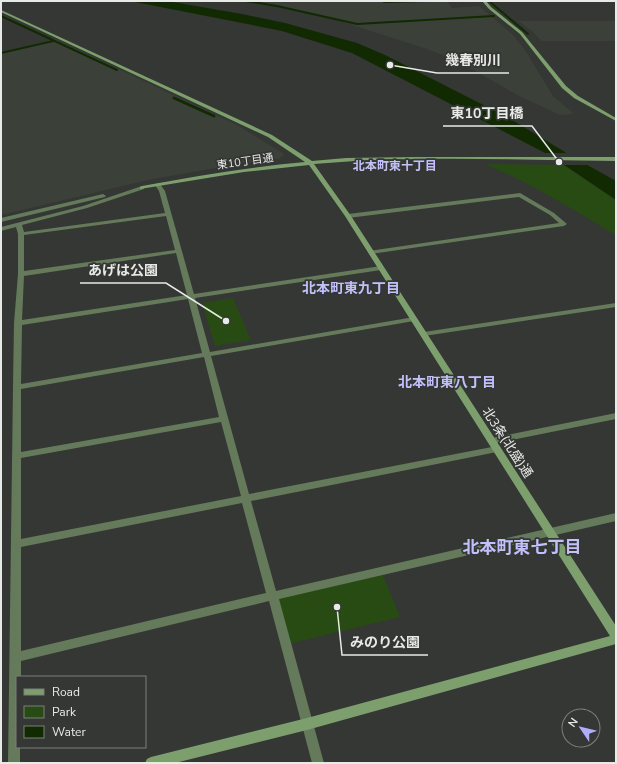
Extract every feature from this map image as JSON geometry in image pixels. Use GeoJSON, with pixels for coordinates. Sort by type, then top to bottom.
{"type":"FeatureCollection","features":[{"type":"Feature","properties":{"kind":"street"},"geometry":{"type":"LineString","coordinates":[[484,1],[490,8],[521,33],[564,86],[576,97],[616,120]]}},
{"type":"Feature","properties":{"kind":"street","name":"北3条(北盛)通"},"geometry":{"type":"LineString","coordinates":[[1,11],[256,129],[282,142],[311,163],[348,216],[616,635]]}},
{"type":"Feature","properties":{"kind":"street","name":"東10丁目通"},"geometry":{"type":"LineString","coordinates":[[1,220],[158,185],[248,170],[311,163],[383,159],[616,160]]}},
{"type":"Feature","properties":{"kind":"street"},"geometry":{"type":"LineString","coordinates":[[158,185],[162,191],[318,763]]}},
{"type":"Feature","properties":{"kind":"street"},"geometry":{"type":"LineString","coordinates":[[1,229],[91,205],[142,188]]}},
{"type":"Feature","properties":{"kind":"street"},"geometry":{"type":"LineString","coordinates":[[348,216],[520,195],[552,214],[564,224],[371,252]]}},
{"type":"Feature","properties":{"kind":"street"},"geometry":{"type":"LineString","coordinates":[[21,234],[168,214]]}},
{"type":"Feature","properties":{"kind":"street"},"geometry":{"type":"LineString","coordinates":[[14,763],[17,387],[18,323],[21,274],[21,234],[19,224]]}},
{"type":"Feature","properties":{"kind":"street"},"geometry":{"type":"LineString","coordinates":[[21,274],[178,251]]}},
{"type":"Feature","properties":{"kind":"street"},"geometry":{"type":"LineString","coordinates":[[18,323],[381,268]]}},
{"type":"Feature","properties":{"kind":"street"},"geometry":{"type":"LineString","coordinates":[[424,334],[616,305]]}},
{"type":"Feature","properties":{"kind":"street"},"geometry":{"type":"LineString","coordinates":[[17,387],[414,319]]}},
{"type":"Feature","properties":{"kind":"street"},"geometry":{"type":"LineString","coordinates":[[16,544],[246,500],[494,445],[616,416]]}},
{"type":"Feature","properties":{"kind":"street"},"geometry":{"type":"LineString","coordinates":[[17,456],[224,419]]}},
{"type":"Feature","properties":{"kind":"street"},"geometry":{"type":"LineString","coordinates":[[15,657],[550,531],[616,517]]}},
{"type":"Feature","properties":{"kind":"street"},"geometry":{"type":"LineString","coordinates":[[151,763],[307,724],[616,639]]}},
{"type":"Feature","properties":{"kind":"shaded area"},"geometry":{"type":"Polygon","coordinates":[[[447,1],[452,8],[479,6],[512,34],[525,50],[553,96],[574,114],[560,115],[519,96],[463,64],[430,50],[340,21],[261,2],[447,1]]]}},
{"type":"Feature","properties":{"kind":"shaded area"},"geometry":{"type":"Polygon","coordinates":[[[518,21],[616,21],[616,41],[541,41],[533,32],[518,21]]]}},
{"type":"Feature","properties":{"kind":"shaded area"},"geometry":{"type":"Polygon","coordinates":[[[55,39],[237,125],[284,154],[279,159],[238,164],[148,180],[1,215],[1,52],[55,39]]]}},
{"type":"Feature","properties":{"kind":"green space"},"geometry":{"type":"Polygon","coordinates":[[[485,164],[564,165],[616,200],[616,235],[535,188],[485,164]]]}},
{"type":"Feature","properties":{"kind":"green space"},"geometry":{"type":"Polygon","coordinates":[[[233,298],[251,340],[215,346],[202,303],[233,298]]]}},
{"type":"Feature","properties":{"kind":"green space"},"geometry":{"type":"Polygon","coordinates":[[[382,573],[400,617],[288,644],[274,597],[382,573]]]}},
{"type":"Feature","properties":{"kind":"water"},"geometry":{"type":"Polygon","coordinates":[[[130,1],[167,1],[242,14],[285,23],[357,43],[385,55],[507,117],[616,181],[616,200],[551,156],[352,53],[282,31],[130,1]]]}},
{"type":"Feature","properties":{"kind":"pier"},"geometry":{"type":"Polygon","coordinates":[[[540,153],[571,153],[594,165],[561,165],[540,153]]]}},
{"type":"Feature","properties":{"kind":"waterway"},"geometry":{"type":"LineString","coordinates":[[246,1],[277,6],[357,24],[494,16]]}},
{"type":"Feature","properties":{"kind":"waterway"},"geometry":{"type":"LineString","coordinates":[[384,2],[427,1]]}},
{"type":"Feature","properties":{"kind":"waterway"},"geometry":{"type":"LineString","coordinates":[[489,1],[528,34]]}},
{"type":"Feature","properties":{"kind":"waterway"},"geometry":{"type":"LineString","coordinates":[[1,16],[117,70]]}},
{"type":"Feature","properties":{"kind":"waterway"},"geometry":{"type":"LineString","coordinates":[[1,53],[53,41]]}},
{"type":"Feature","properties":{"kind":"waterway"},"geometry":{"type":"LineString","coordinates":[[174,98],[214,116]]}},
{"type":"Feature","properties":{"kind":"place","name":"幾春別川"},"geometry":{"type":"Point","coordinates":[390,65]}},
{"type":"Feature","properties":{"kind":"place","name":"東10丁目橋"},"geometry":{"type":"Point","coordinates":[559,162]}},
{"type":"Feature","properties":{"kind":"place","name":"あげは公園"},"geometry":{"type":"Point","coordinates":[226,321]}},
{"type":"Feature","properties":{"kind":"place","name":"みのり公園"},"geometry":{"type":"Point","coordinates":[337,607]}},
{"type":"Feature","properties":{"kind":"district","name":"北本町東十丁目"},"geometry":{"type":"Point","coordinates":[395,166]}},
{"type":"Feature","properties":{"kind":"district","name":"北本町東九丁目"},"geometry":{"type":"Point","coordinates":[351,288]}},
{"type":"Feature","properties":{"kind":"district","name":"北本町東八丁目"},"geometry":{"type":"Point","coordinates":[447,382]}},
{"type":"Feature","properties":{"kind":"district","name":"北本町東七丁目"},"geometry":{"type":"Point","coordinates":[522,547]}}]}
